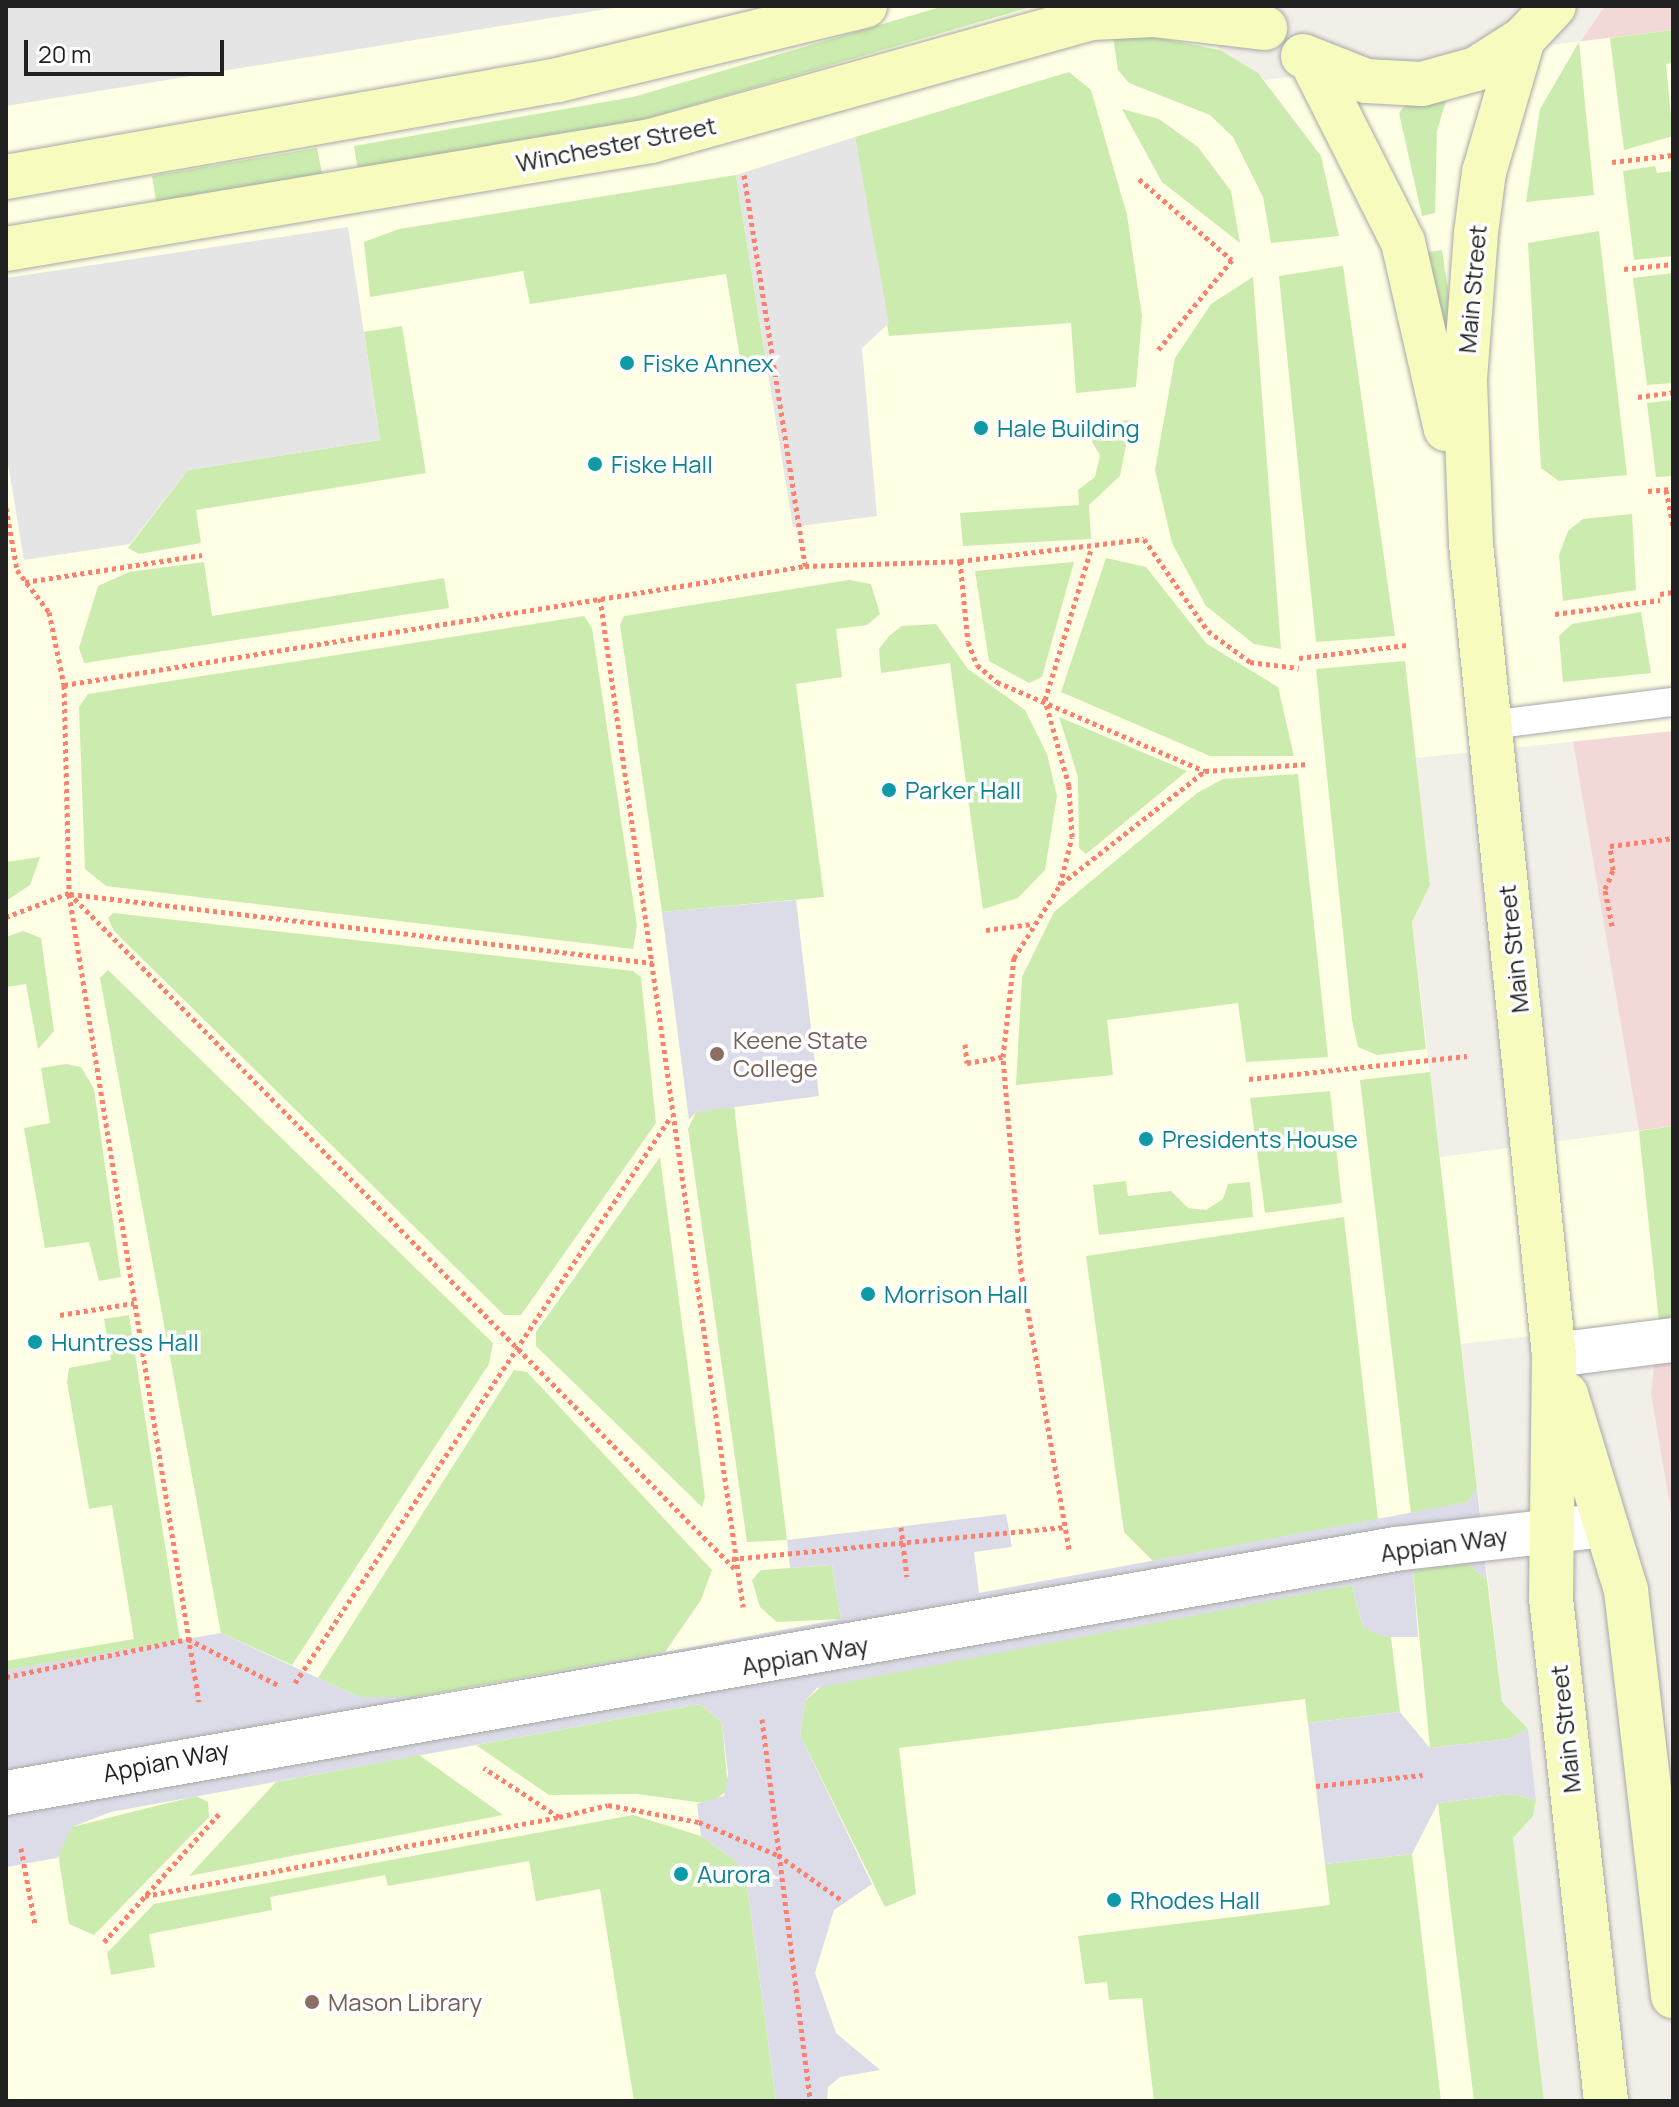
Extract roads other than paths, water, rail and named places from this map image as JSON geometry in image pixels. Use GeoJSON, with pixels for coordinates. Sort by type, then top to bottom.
{"type":"FeatureCollection","features":[{"type":"Feature","properties":{"kind":"main road"},"geometry":{"type":"LineString","coordinates":[[6,177],[558,80],[865,6]]}},
{"type":"Feature","properties":{"kind":"main road"},"geometry":{"type":"LineString","coordinates":[[1257,17],[1313,64],[1366,81],[1422,84],[1476,69],[1523,39],[1554,6]]}},
{"type":"Feature","properties":{"kind":"main road","name":"Winchester Street"},"geometry":{"type":"LineString","coordinates":[[6,249],[651,141],[1080,20],[1154,15],[1257,17]]}},
{"type":"Feature","properties":{"kind":"main road","name":"Main Street"},"geometry":{"type":"LineString","coordinates":[[1523,39],[1484,172],[1469,304],[1471,544],[1554,1355],[1551,1598],[1606,2101]]}},
{"type":"Feature","properties":{"kind":"main road","name":"Main Street"},"geometry":{"type":"LineString","coordinates":[[1313,64],[1403,242],[1471,544]]}},
{"type":"Feature","properties":{"kind":"main road","name":"Main Street"},"geometry":{"type":"LineString","coordinates":[[1554,1355],[1626,1590],[1665,1856],[1673,1996]]}},
{"type":"Feature","properties":{"kind":"street"},"geometry":{"type":"LineString","coordinates":[[1554,1355],[1673,1340]]}},
{"type":"Feature","properties":{"kind":"street","name":"Appian Way"},"geometry":{"type":"LineString","coordinates":[[6,1793],[207,1752],[756,1663],[1395,1549],[1606,1525]]}},
{"type":"Feature","properties":{"kind":"lane"},"geometry":{"type":"LineString","coordinates":[[1490,725],[1673,702]]}},
{"type":"Feature","properties":{"kind":"place","name":"Fiske Annex"},"geometry":{"type":"Point","coordinates":[627,363]}},
{"type":"Feature","properties":{"kind":"place","name":"Hale Building"},"geometry":{"type":"Point","coordinates":[981,428]}},
{"type":"Feature","properties":{"kind":"place","name":"Fiske Hall"},"geometry":{"type":"Point","coordinates":[595,464]}},
{"type":"Feature","properties":{"kind":"place","name":"Parker Hall"},"geometry":{"type":"Point","coordinates":[889,790]}},
{"type":"Feature","properties":{"kind":"place","name":"Keene State College"},"geometry":{"type":"Point","coordinates":[717,1054]}},
{"type":"Feature","properties":{"kind":"place","name":"Presidents House"},"geometry":{"type":"Point","coordinates":[1146,1139]}},
{"type":"Feature","properties":{"kind":"place","name":"Morrison Hall"},"geometry":{"type":"Point","coordinates":[868,1294]}},
{"type":"Feature","properties":{"kind":"place","name":"Huntress Hall"},"geometry":{"type":"Point","coordinates":[35,1342]}},
{"type":"Feature","properties":{"kind":"place","name":"Aurora"},"geometry":{"type":"Point","coordinates":[681,1874]}},
{"type":"Feature","properties":{"kind":"place","name":"Rhodes Hall"},"geometry":{"type":"Point","coordinates":[1114,1900]}},
{"type":"Feature","properties":{"kind":"place","name":"Mason Library"},"geometry":{"type":"Point","coordinates":[312,2002]}}]}
